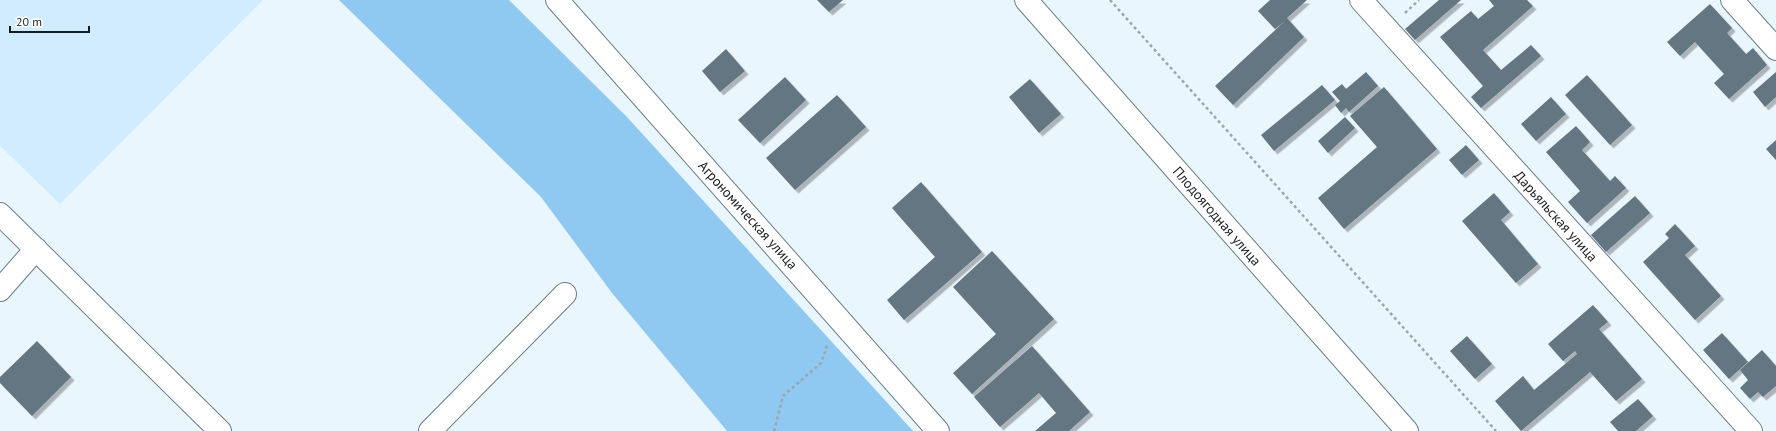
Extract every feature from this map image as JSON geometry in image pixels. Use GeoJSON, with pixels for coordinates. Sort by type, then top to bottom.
{"type":"FeatureCollection","features":[{"type":"Feature","properties":{"kind":"street","name":"Агрономическая улица"},"geometry":{"type":"LineString","coordinates":[[556,0],[938,431]]}},
{"type":"Feature","properties":{"kind":"street","name":"Плодоягодная улица"},"geometry":{"type":"LineString","coordinates":[[1026,0],[1407,431]]}},
{"type":"Feature","properties":{"kind":"street","name":"Дарьяльская улица"},"geometry":{"type":"LineString","coordinates":[[1361,0],[1750,431]]}},
{"type":"Feature","properties":{"kind":"street"},"geometry":{"type":"LineString","coordinates":[[1732,0],[1776,49]]}},
{"type":"Feature","properties":{"kind":"street"},"geometry":{"type":"LineString","coordinates":[[0,214],[220,431]]}},
{"type":"Feature","properties":{"kind":"street"},"geometry":{"type":"LineString","coordinates":[[0,290],[36,249]]}},
{"type":"Feature","properties":{"kind":"street"},"geometry":{"type":"LineString","coordinates":[[430,431],[565,294]]}},
{"type":"Feature","properties":{"kind":"path"},"geometry":{"type":"LineString","coordinates":[[1110,0],[1496,431]]}},
{"type":"Feature","properties":{"kind":"path"},"geometry":{"type":"LineString","coordinates":[[774,431],[783,396],[820,363],[838,318]]}},
{"type":"Feature","properties":{"kind":"shaded area"},"geometry":{"type":"Polygon","coordinates":[[[0,0],[263,0],[60,204],[0,146],[0,0]]]}},
{"type":"Feature","properties":{"kind":"shaded area"},"geometry":{"type":"Polygon","coordinates":[[[339,0],[509,0],[627,117],[913,431],[727,431],[612,293],[541,197],[339,0]]]}},
{"type":"Feature","properties":{"kind":"building"},"geometry":{"type":"Polygon","coordinates":[[[817,0],[843,0],[829,12],[817,0]]]}},
{"type":"Feature","properties":{"kind":"building"},"geometry":{"type":"Polygon","coordinates":[[[1270,0],[1307,0],[1287,18],[1304,37],[1233,105],[1215,86],[1285,21],[1275,29],[1258,11],[1270,0]]]}},
{"type":"Feature","properties":{"kind":"building"},"geometry":{"type":"Polygon","coordinates":[[[1439,0],[1461,0],[1415,40],[1405,29],[1439,0]]]}},
{"type":"Feature","properties":{"kind":"building"},"geometry":{"type":"Polygon","coordinates":[[[1489,0],[1527,0],[1533,6],[1483,50],[1501,70],[1531,45],[1541,56],[1481,108],[1471,97],[1483,86],[1440,37],[1471,11],[1478,19],[1494,6],[1489,0]]]}},
{"type":"Feature","properties":{"kind":"building"},"geometry":{"type":"Polygon","coordinates":[[[1710,4],[1732,28],[1727,33],[1746,54],[1753,48],[1767,65],[1729,99],[1714,83],[1724,74],[1695,42],[1680,56],[1667,42],[1710,4]]]}},
{"type":"Feature","properties":{"kind":"building"},"geometry":{"type":"Polygon","coordinates":[[[726,49],[745,71],[720,92],[702,71],[726,49]]]}},
{"type":"Feature","properties":{"kind":"building"},"geometry":{"type":"Polygon","coordinates":[[[1366,72],[1378,86],[1349,112],[1346,108],[1341,113],[1335,105],[1340,101],[1332,92],[1342,84],[1346,89],[1366,72]]]}},
{"type":"Feature","properties":{"kind":"building"},"geometry":{"type":"Polygon","coordinates":[[[1776,72],[1776,97],[1765,107],[1753,92],[1776,72]]]}},
{"type":"Feature","properties":{"kind":"building"},"geometry":{"type":"Polygon","coordinates":[[[1587,75],[1632,125],[1610,145],[1565,95],[1587,75]]]}},
{"type":"Feature","properties":{"kind":"building"},"geometry":{"type":"Polygon","coordinates":[[[785,77],[806,100],[760,143],[738,120],[785,77]]]}},
{"type":"Feature","properties":{"kind":"building"},"geometry":{"type":"Polygon","coordinates":[[[1030,79],[1061,114],[1039,133],[1009,97],[1030,79]]]}},
{"type":"Feature","properties":{"kind":"building"},"geometry":{"type":"Polygon","coordinates":[[[1322,85],[1335,100],[1274,151],[1261,135],[1322,85]]]}},
{"type":"Feature","properties":{"kind":"building"},"geometry":{"type":"Polygon","coordinates":[[[1384,87],[1437,149],[1344,229],[1318,198],[1377,147],[1350,116],[1384,87]]]}},
{"type":"Feature","properties":{"kind":"building"},"geometry":{"type":"Polygon","coordinates":[[[837,95],[866,127],[795,190],[766,158],[837,95]]]}},
{"type":"Feature","properties":{"kind":"building"},"geometry":{"type":"Polygon","coordinates":[[[1551,97],[1566,114],[1536,141],[1521,124],[1551,97]]]}},
{"type":"Feature","properties":{"kind":"building"},"geometry":{"type":"Polygon","coordinates":[[[1345,117],[1355,128],[1328,153],[1318,141],[1345,117]]]}},
{"type":"Feature","properties":{"kind":"building"},"geometry":{"type":"Polygon","coordinates":[[[1576,126],[1590,142],[1582,150],[1610,181],[1615,176],[1626,188],[1587,223],[1568,202],[1580,191],[1546,152],[1576,126]]]}},
{"type":"Feature","properties":{"kind":"building"},"geometry":{"type":"Polygon","coordinates":[[[1776,140],[1776,160],[1766,149],[1776,140]]]}},
{"type":"Feature","properties":{"kind":"building"},"geometry":{"type":"Polygon","coordinates":[[[1466,145],[1479,160],[1462,175],[1449,160],[1466,145]]]}},
{"type":"Feature","properties":{"kind":"building"},"geometry":{"type":"Polygon","coordinates":[[[921,182],[982,252],[904,320],[887,300],[935,257],[892,208],[921,182]]]}},
{"type":"Feature","properties":{"kind":"building"},"geometry":{"type":"Polygon","coordinates":[[[1494,193],[1510,212],[1501,220],[1538,264],[1516,283],[1462,221],[1494,193]]]}},
{"type":"Feature","properties":{"kind":"building"},"geometry":{"type":"Polygon","coordinates":[[[1635,196],[1650,213],[1606,252],[1591,235],[1635,196]]]}},
{"type":"Feature","properties":{"kind":"building"},"geometry":{"type":"Polygon","coordinates":[[[1675,224],[1695,246],[1685,255],[1721,296],[1695,320],[1643,262],[1669,238],[1665,234],[1675,224]]]}},
{"type":"Feature","properties":{"kind":"building"},"geometry":{"type":"Polygon","coordinates":[[[992,251],[1054,319],[972,394],[953,373],[996,334],[953,287],[992,251]]]}},
{"type":"Feature","properties":{"kind":"building"},"geometry":{"type":"Polygon","coordinates":[[[1593,305],[1608,322],[1599,329],[1642,379],[1616,401],[1590,372],[1521,431],[1495,401],[1523,376],[1534,390],[1577,354],[1575,351],[1563,361],[1548,344],[1593,305]]]}},
{"type":"Feature","properties":{"kind":"building"},"geometry":{"type":"Polygon","coordinates":[[[1722,333],[1748,362],[1729,379],[1703,350],[1722,333]]]}},
{"type":"Feature","properties":{"kind":"building"},"geometry":{"type":"Polygon","coordinates":[[[1467,336],[1492,364],[1475,379],[1450,351],[1467,336]]]}},
{"type":"Feature","properties":{"kind":"building"},"geometry":{"type":"Polygon","coordinates":[[[37,341],[71,377],[32,416],[0,383],[0,377],[37,341]]]}},
{"type":"Feature","properties":{"kind":"building"},"geometry":{"type":"Polygon","coordinates":[[[1032,346],[1090,412],[1069,431],[1035,431],[1056,413],[1039,393],[1000,427],[974,397],[1032,346]]]}},
{"type":"Feature","properties":{"kind":"building"},"geometry":{"type":"Polygon","coordinates":[[[1762,350],[1776,366],[1776,386],[1763,397],[1758,392],[1750,399],[1740,388],[1748,380],[1740,370],[1762,350]]]}},
{"type":"Feature","properties":{"kind":"building"},"geometry":{"type":"Polygon","coordinates":[[[1638,399],[1653,416],[1636,431],[1618,431],[1610,422],[1638,399]]]}}]}
